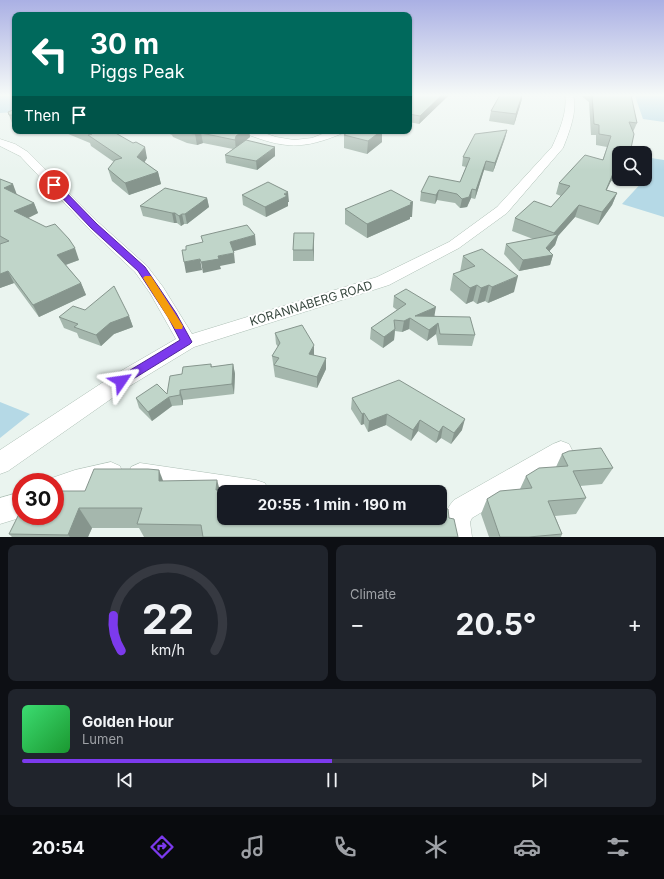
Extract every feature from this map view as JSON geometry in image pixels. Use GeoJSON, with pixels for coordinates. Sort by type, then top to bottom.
{"type":"FeatureCollection","features":[{"type":"Feature","properties":{"kind":"street","name":"KORANNABERG ROAD"},"geometry":{"type":"LineString","coordinates":[[0,463],[121,381],[187,342],[384,281],[454,245],[502,210],[556,148],[563,135],[567,120]]}},
{"type":"Feature","properties":{"kind":"street"},"geometry":{"type":"LineString","coordinates":[[255,134],[269,140],[289,144],[310,142],[331,134]]}},
{"type":"Feature","properties":{"kind":"street"},"geometry":{"type":"LineString","coordinates":[[0,142],[12,146],[24,154],[94,226],[141,269],[187,342]]}},
{"type":"Feature","properties":{"kind":"street"},"geometry":{"type":"LineString","coordinates":[[458,537],[456,519],[463,509],[561,452]]}},
{"type":"Feature","properties":{"kind":"street"},"geometry":{"type":"LineString","coordinates":[[64,486],[108,474],[130,474],[217,486]]}},
{"type":"Feature","properties":{"kind":"street"},"geometry":{"type":"LineString","coordinates":[[0,511],[12,508]]}},
{"type":"Feature","properties":{"kind":"shaded area"},"geometry":{"type":"Polygon","coordinates":[[[650,120],[664,120],[664,122],[650,120]]]}},
{"type":"Feature","properties":{"kind":"shaded area"},"geometry":{"type":"Polygon","coordinates":[[[652,158],[664,160],[664,217],[622,204],[639,186],[652,186],[652,158]]]}},
{"type":"Feature","properties":{"kind":"shaded area"},"geometry":{"type":"Polygon","coordinates":[[[0,402],[30,414],[0,438],[0,402]]]}},
{"type":"Feature","properties":{"kind":"building"},"geometry":{"type":"Polygon","coordinates":[[[594,120],[636,120],[637,123],[629,122],[634,134],[631,146],[612,146],[612,176],[606,190],[617,193],[602,212],[579,205],[554,233],[515,218],[534,201],[551,207],[570,186],[559,183],[585,155],[603,160],[611,136],[599,134],[599,125],[594,124],[594,120]]]}},
{"type":"Feature","properties":{"kind":"building"},"geometry":{"type":"Polygon","coordinates":[[[507,130],[495,163],[486,161],[476,190],[472,189],[469,197],[462,199],[457,194],[439,190],[436,195],[421,192],[429,176],[460,182],[470,158],[463,157],[475,134],[507,130]]]}},
{"type":"Feature","properties":{"kind":"building"},"geometry":{"type":"Polygon","coordinates":[[[117,134],[133,143],[136,142],[145,147],[137,157],[158,172],[125,183],[108,169],[115,160],[122,158],[88,135],[117,134]]]}},
{"type":"Feature","properties":{"kind":"building"},"geometry":{"type":"Polygon","coordinates":[[[206,134],[239,134],[236,136],[235,140],[206,134]]]}},
{"type":"Feature","properties":{"kind":"building"},"geometry":{"type":"Polygon","coordinates":[[[346,134],[377,134],[368,141],[344,135],[346,134]]]}},
{"type":"Feature","properties":{"kind":"building"},"geometry":{"type":"Polygon","coordinates":[[[246,140],[275,147],[256,161],[225,155],[246,140]]]}},
{"type":"Feature","properties":{"kind":"building"},"geometry":{"type":"Polygon","coordinates":[[[0,179],[13,184],[4,188],[34,203],[14,211],[46,227],[55,224],[69,239],[75,248],[57,255],[81,283],[33,305],[8,271],[0,274],[0,244],[9,241],[0,236],[0,179]]]}},
{"type":"Feature","properties":{"kind":"building"},"geometry":{"type":"Polygon","coordinates":[[[268,182],[288,192],[284,194],[287,196],[265,207],[242,195],[268,182]]]}},
{"type":"Feature","properties":{"kind":"building"},"geometry":{"type":"Polygon","coordinates":[[[165,188],[207,198],[185,214],[179,216],[175,213],[140,206],[165,188]]]}},
{"type":"Feature","properties":{"kind":"building"},"geometry":{"type":"Polygon","coordinates":[[[391,190],[413,202],[410,203],[412,204],[367,224],[345,209],[391,190]]]}},
{"type":"Feature","properties":{"kind":"building"},"geometry":{"type":"Polygon","coordinates":[[[247,225],[255,235],[230,242],[234,253],[218,256],[219,259],[201,262],[200,259],[184,262],[182,250],[186,250],[186,246],[203,242],[201,236],[247,225]]]}},
{"type":"Feature","properties":{"kind":"building"},"geometry":{"type":"Polygon","coordinates":[[[294,233],[314,233],[313,250],[293,250],[294,233]]]}},
{"type":"Feature","properties":{"kind":"building"},"geometry":{"type":"Polygon","coordinates":[[[558,234],[546,248],[553,255],[523,260],[506,244],[558,234]]]}},
{"type":"Feature","properties":{"kind":"building"},"geometry":{"type":"Polygon","coordinates":[[[482,249],[518,276],[492,287],[489,285],[481,288],[477,285],[470,288],[453,274],[475,266],[463,256],[482,249]]]}},
{"type":"Feature","properties":{"kind":"building"},"geometry":{"type":"Polygon","coordinates":[[[114,286],[129,316],[110,323],[96,335],[74,327],[78,324],[59,317],[73,306],[85,310],[114,286]]]}},
{"type":"Feature","properties":{"kind":"building"},"geometry":{"type":"Polygon","coordinates":[[[406,289],[436,307],[415,316],[470,317],[475,335],[440,334],[438,323],[429,330],[410,318],[404,321],[394,320],[395,329],[384,337],[371,328],[406,304],[394,296],[406,289]]]}},
{"type":"Feature","properties":{"kind":"building"},"geometry":{"type":"Polygon","coordinates":[[[302,325],[314,345],[309,354],[326,358],[317,377],[274,365],[279,358],[272,356],[280,343],[275,333],[302,325]]]}},
{"type":"Feature","properties":{"kind":"building"},"geometry":{"type":"Polygon","coordinates":[[[211,364],[211,367],[233,364],[232,384],[180,390],[180,395],[169,397],[148,412],[136,398],[157,384],[167,394],[170,376],[182,374],[183,367],[211,364]]]}},
{"type":"Feature","properties":{"kind":"building"},"geometry":{"type":"Polygon","coordinates":[[[399,380],[465,419],[454,433],[443,426],[439,432],[420,420],[413,430],[387,414],[369,421],[364,413],[362,414],[352,398],[399,380]]]}},
{"type":"Feature","properties":{"kind":"building"},"geometry":{"type":"Polygon","coordinates":[[[601,448],[613,468],[573,471],[586,498],[548,501],[562,534],[529,537],[500,537],[487,499],[500,491],[532,488],[526,476],[539,468],[568,466],[562,454],[569,451],[601,448]]]}},
{"type":"Feature","properties":{"kind":"building"},"geometry":{"type":"Polygon","coordinates":[[[94,469],[159,470],[159,481],[217,480],[217,525],[447,525],[448,509],[449,518],[454,519],[458,537],[203,537],[201,525],[137,524],[142,508],[79,508],[68,535],[9,534],[14,525],[64,525],[64,491],[85,491],[94,469]]]}},
{"type":"Feature","properties":{"kind":"slow traffic"},"geometry":{"type":"LineString","coordinates":[[148,278],[178,326]]}},
{"type":"Feature","properties":{"kind":"route"},"geometry":{"type":"LineString","coordinates":[[54,185],[94,226],[141,269],[157,291],[187,342],[147,364],[121,381]]}}]}
